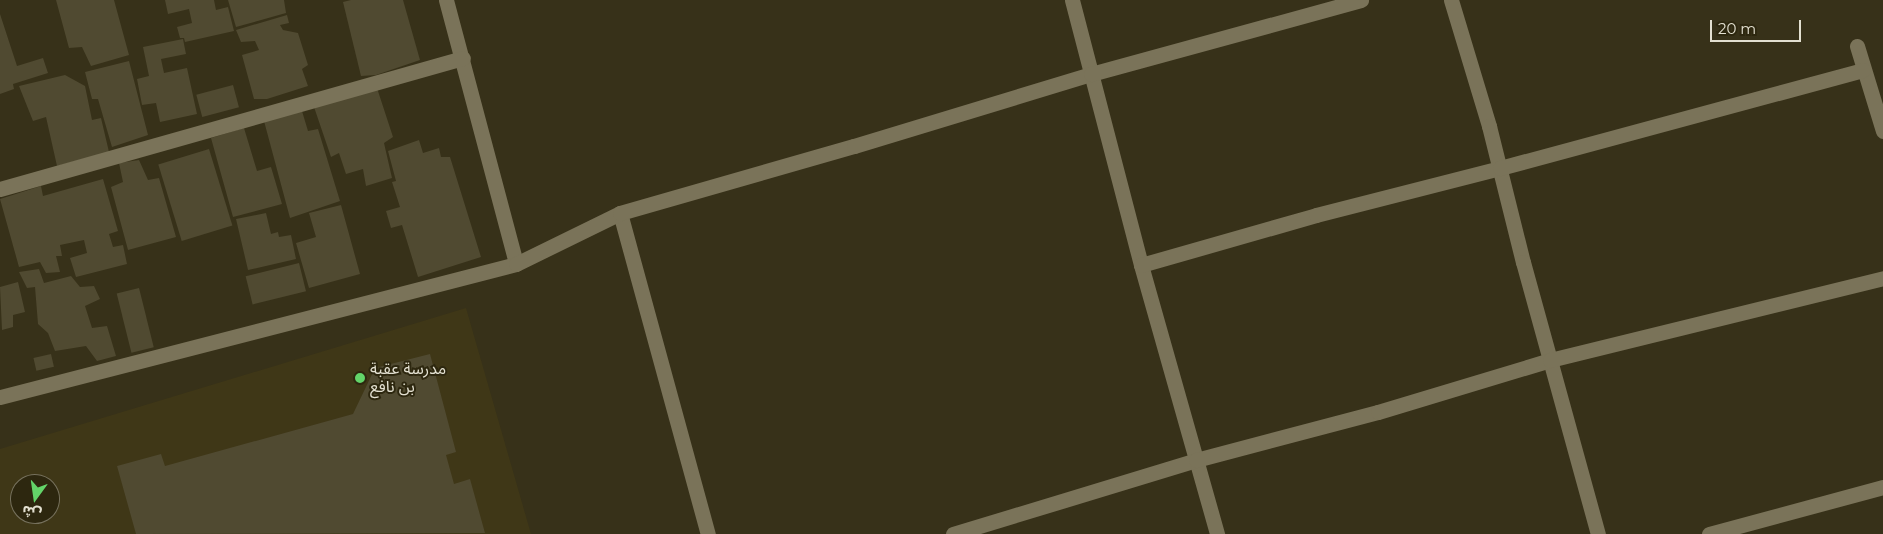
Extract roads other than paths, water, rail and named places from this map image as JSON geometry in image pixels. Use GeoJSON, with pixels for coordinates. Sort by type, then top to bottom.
{"type":"FeatureCollection","features":[{"type":"Feature","properties":{"kind":"street"},"geometry":{"type":"LineString","coordinates":[[446,0],[463,58],[516,264]]}},
{"type":"Feature","properties":{"kind":"street"},"geometry":{"type":"LineString","coordinates":[[1072,0],[1141,265],[1217,534]]}},
{"type":"Feature","properties":{"kind":"street"},"geometry":{"type":"LineString","coordinates":[[0,397],[516,264],[620,212],[854,146],[1091,74],[1361,0]]}},
{"type":"Feature","properties":{"kind":"street"},"geometry":{"type":"LineString","coordinates":[[1451,0],[1500,168],[1598,534]]}},
{"type":"Feature","properties":{"kind":"street"},"geometry":{"type":"LineString","coordinates":[[1858,46],[1863,70],[1883,131]]}},
{"type":"Feature","properties":{"kind":"street"},"geometry":{"type":"LineString","coordinates":[[0,189],[463,58]]}},
{"type":"Feature","properties":{"kind":"street"},"geometry":{"type":"LineString","coordinates":[[1141,265],[1316,215],[1500,168],[1863,70]]}},
{"type":"Feature","properties":{"kind":"street"},"geometry":{"type":"LineString","coordinates":[[620,212],[708,534]]}},
{"type":"Feature","properties":{"kind":"street"},"geometry":{"type":"LineString","coordinates":[[953,534],[1196,460],[1378,412],[1550,360],[1883,278]]}},
{"type":"Feature","properties":{"kind":"street"},"geometry":{"type":"LineString","coordinates":[[1709,534],[1883,488]]}},
{"type":"Feature","properties":{"kind":"place","name":"مدرسة عقبة بن نافع"},"geometry":{"type":"Point","coordinates":[360,378]}}]}
